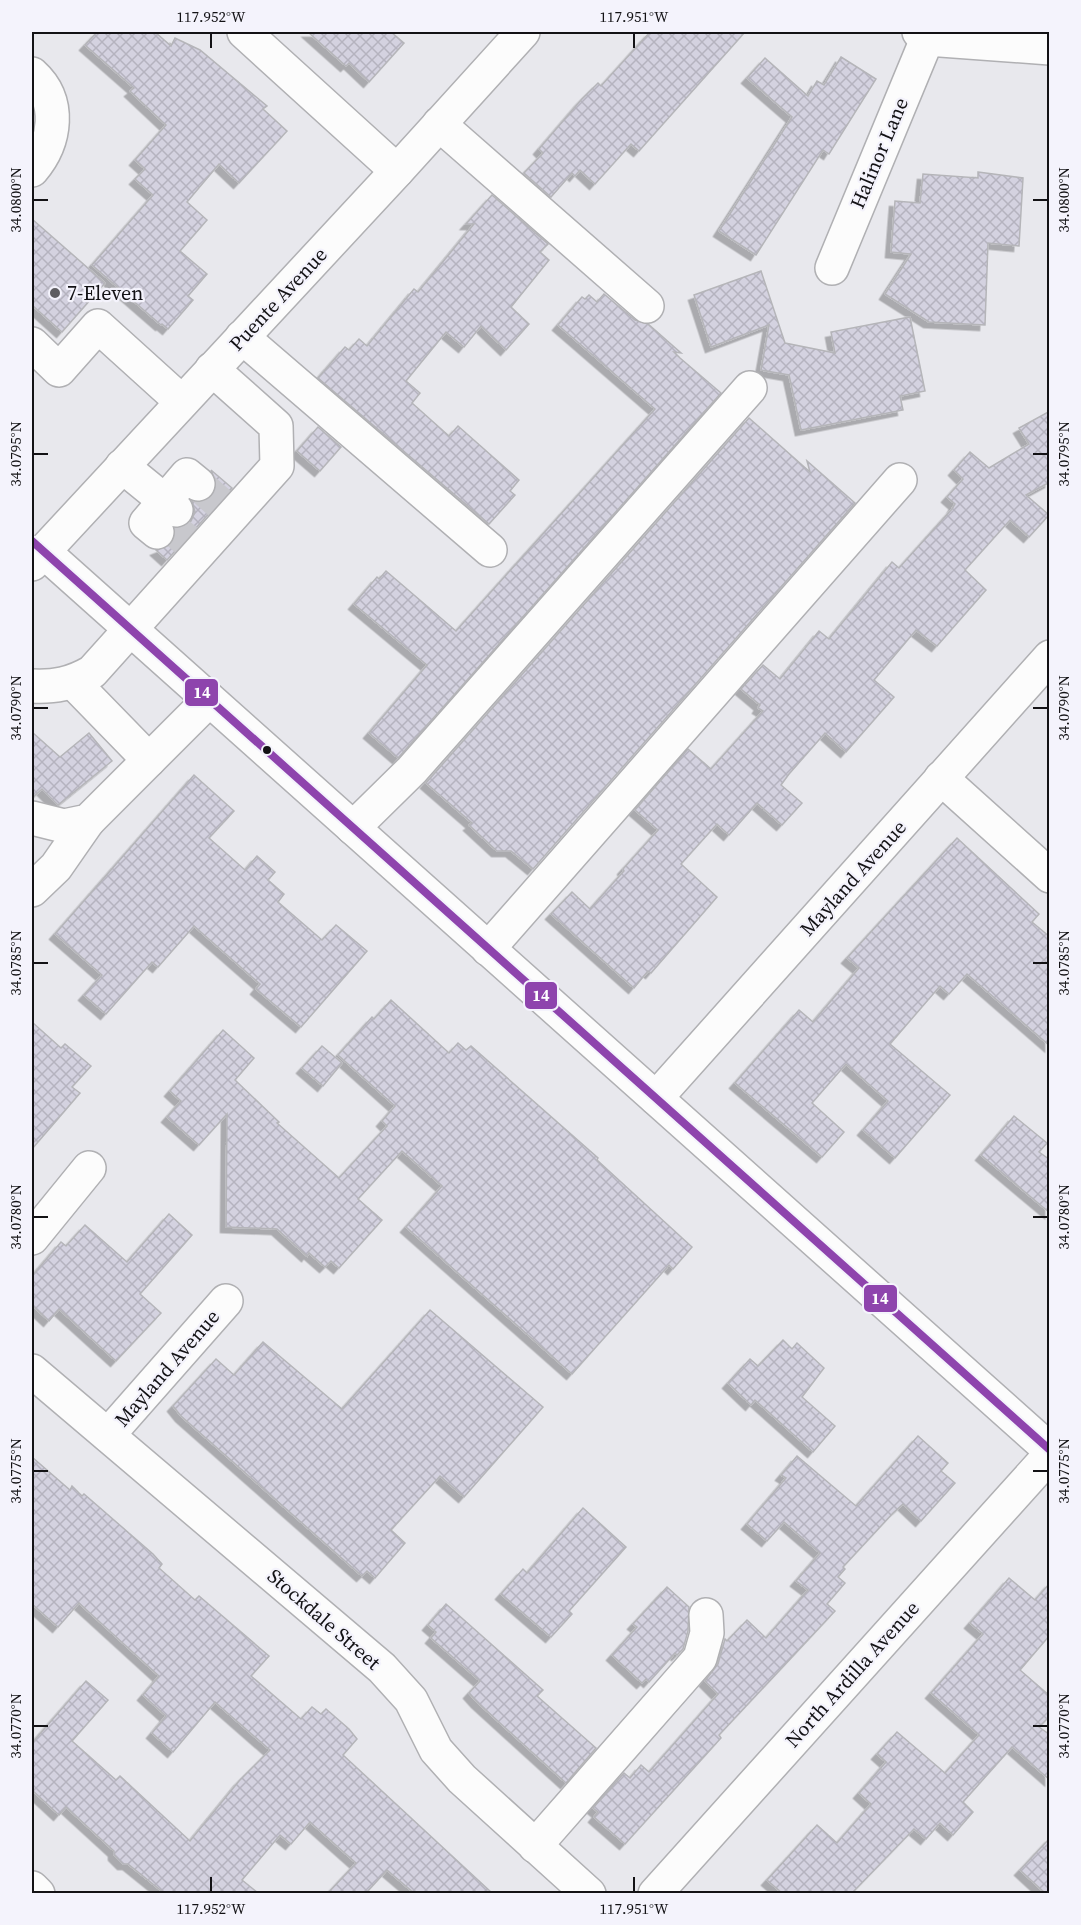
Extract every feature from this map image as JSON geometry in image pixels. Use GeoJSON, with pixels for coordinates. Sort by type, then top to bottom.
{"type":"FeatureCollection","features":[{"type":"Feature","properties":{"kind":"street"},"geometry":{"type":"LineString","coordinates":[[244,32],[397,171]]}},
{"type":"Feature","properties":{"kind":"street","name":"Puente Avenue"},"geometry":{"type":"LineString","coordinates":[[35,552],[122,466],[523,32]]}},
{"type":"Feature","properties":{"kind":"street"},"geometry":{"type":"LineString","coordinates":[[923,35],[1050,48]]}},
{"type":"Feature","properties":{"kind":"street","name":"Halinor Lane"},"geometry":{"type":"LineString","coordinates":[[832,268],[923,35]]}},
{"type":"Feature","properties":{"kind":"street"},"geometry":{"type":"LineString","coordinates":[[32,74],[39,81],[50,105],[52,135],[43,156],[32,170]]}},
{"type":"Feature","properties":{"kind":"street"},"geometry":{"type":"LineString","coordinates":[[439,124],[647,306]]}},
{"type":"Feature","properties":{"kind":"street"},"geometry":{"type":"LineString","coordinates":[[32,344],[59,369],[98,326],[182,402]]}},
{"type":"Feature","properties":{"kind":"street"},"geometry":{"type":"LineString","coordinates":[[242,337],[490,550]]}},
{"type":"Feature","properties":{"kind":"street"},"geometry":{"type":"LineString","coordinates":[[32,686],[55,687],[73,682],[92,672],[105,660],[207,536],[277,466],[276,426],[212,369]]}},
{"type":"Feature","properties":{"kind":"street"},"geometry":{"type":"LineString","coordinates":[[353,828],[412,770],[750,388]]}},
{"type":"Feature","properties":{"kind":"street"},"geometry":{"type":"LineString","coordinates":[[122,466],[172,506]]}},
{"type":"Feature","properties":{"kind":"street"},"geometry":{"type":"LineString","coordinates":[[488,949],[900,480]]}},
{"type":"Feature","properties":{"kind":"street"},"geometry":{"type":"LineString","coordinates":[[35,552],[129,628],[1050,1450]]}},
{"type":"Feature","properties":{"kind":"street","name":"Mayland Avenue"},"geometry":{"type":"LineString","coordinates":[[656,1098],[1050,657]]}},
{"type":"Feature","properties":{"kind":"street"},"geometry":{"type":"LineString","coordinates":[[73,682],[149,760]]}},
{"type":"Feature","properties":{"kind":"street"},"geometry":{"type":"LineString","coordinates":[[32,890],[56,867],[88,821],[209,700]]}},
{"type":"Feature","properties":{"kind":"street"},"geometry":{"type":"LineString","coordinates":[[941,778],[1050,876]]}},
{"type":"Feature","properties":{"kind":"street"},"geometry":{"type":"LineString","coordinates":[[32,818],[64,826],[88,821]]}},
{"type":"Feature","properties":{"kind":"street"},"geometry":{"type":"LineString","coordinates":[[32,1238],[89,1168]]}},
{"type":"Feature","properties":{"kind":"street","name":"Mayland Avenue"},"geometry":{"type":"LineString","coordinates":[[108,1435],[226,1301]]}},
{"type":"Feature","properties":{"kind":"street","name":"Stockdale Street"},"geometry":{"type":"LineString","coordinates":[[32,1371],[382,1668],[411,1700],[436,1750],[462,1779],[589,1893]]}},
{"type":"Feature","properties":{"kind":"street","name":"North Ardilla Avenue"},"geometry":{"type":"LineString","coordinates":[[655,1893],[1050,1455]]}},
{"type":"Feature","properties":{"kind":"street"},"geometry":{"type":"LineString","coordinates":[[535,1846],[700,1658],[707,1633],[706,1615]]}},
{"type":"Feature","properties":{"kind":"street"},"geometry":{"type":"LineString","coordinates":[[32,1888],[38,1893]]}},
{"type":"Feature","properties":{"kind":"building"},"geometry":{"type":"Polygon","coordinates":[[[97,32],[155,32],[171,46],[175,38],[200,50],[267,106],[263,109],[287,131],[239,183],[219,164],[187,202],[207,220],[180,251],[207,274],[188,296],[193,300],[168,329],[92,265],[153,195],[135,179],[145,169],[135,160],[166,125],[130,91],[134,88],[85,45],[97,32]]]}},
{"type":"Feature","properties":{"kind":"building"},"geometry":{"type":"Polygon","coordinates":[[[308,32],[391,32],[404,43],[369,82],[349,63],[346,66],[308,32]]]}},
{"type":"Feature","properties":{"kind":"building"},"geometry":{"type":"Polygon","coordinates":[[[650,32],[745,32],[639,151],[631,144],[595,184],[580,170],[575,176],[572,173],[551,197],[524,173],[543,153],[539,149],[581,100],[598,83],[601,86],[650,32]]]}},
{"type":"Feature","properties":{"kind":"building"},"geometry":{"type":"Polygon","coordinates":[[[841,57],[876,79],[829,154],[823,150],[756,255],[719,231],[792,117],[747,78],[765,58],[808,96],[817,81],[824,85],[841,57]]]}},
{"type":"Feature","properties":{"kind":"building"},"geometry":{"type":"Polygon","coordinates":[[[978,172],[1023,178],[1019,246],[988,243],[985,325],[929,322],[885,294],[911,254],[891,252],[895,201],[920,203],[923,174],[978,178],[978,172]]]}},
{"type":"Feature","properties":{"kind":"building"},"geometry":{"type":"Polygon","coordinates":[[[492,195],[548,244],[540,252],[549,260],[511,307],[529,324],[506,350],[481,326],[464,347],[446,332],[406,381],[420,393],[412,403],[449,436],[458,426],[519,480],[510,491],[515,495],[489,524],[318,378],[345,347],[349,350],[359,339],[367,346],[414,289],[418,292],[474,224],[466,224],[492,195]]]}},
{"type":"Feature","properties":{"kind":"building"},"geometry":{"type":"Polygon","coordinates":[[[32,219],[105,283],[62,332],[32,305],[32,219]]]}},
{"type":"Feature","properties":{"kind":"building"},"geometry":{"type":"Polygon","coordinates":[[[761,271],[785,343],[835,353],[831,332],[910,317],[925,391],[900,396],[903,410],[801,430],[789,375],[761,370],[769,325],[711,347],[694,295],[761,271]]]}},
{"type":"Feature","properties":{"kind":"building"},"geometry":{"type":"Polygon","coordinates":[[[604,294],[635,320],[648,324],[681,353],[674,352],[680,358],[721,393],[398,758],[369,733],[427,665],[354,604],[377,577],[379,579],[386,571],[456,631],[655,409],[558,325],[582,297],[585,299],[589,295],[597,302],[604,294]]]}},
{"type":"Feature","properties":{"kind":"building"},"geometry":{"type":"Polygon","coordinates":[[[1050,411],[1050,482],[1026,495],[1049,515],[1029,537],[1010,520],[965,570],[986,590],[937,646],[916,630],[874,680],[894,697],[846,752],[825,733],[789,774],[781,785],[802,803],[782,825],[757,803],[729,835],[717,824],[681,864],[717,897],[651,973],[648,971],[634,988],[551,914],[572,892],[590,909],[658,830],[635,810],[688,749],[711,769],[763,711],[758,708],[760,705],[741,689],[763,665],[780,679],[819,631],[829,639],[892,562],[899,568],[952,509],[955,504],[947,497],[963,479],[954,470],[970,452],[989,468],[1029,444],[1019,428],[1050,411]]]}},
{"type":"Feature","properties":{"kind":"building"},"geometry":{"type":"Polygon","coordinates":[[[749,418],[810,472],[807,461],[855,503],[533,869],[511,851],[497,851],[469,825],[472,823],[426,783],[749,418]]]}},
{"type":"Feature","properties":{"kind":"building"},"geometry":{"type":"Polygon","coordinates":[[[318,427],[341,447],[320,471],[297,451],[318,427]]]}},
{"type":"Feature","properties":{"kind":"building"},"geometry":{"type":"Polygon","coordinates":[[[211,470],[232,488],[167,560],[156,550],[171,544],[175,528],[183,527],[191,521],[195,512],[192,501],[204,502],[213,495],[217,486],[211,470]]]}},
{"type":"Feature","properties":{"kind":"building"},"geometry":{"type":"Polygon","coordinates":[[[32,732],[60,757],[89,733],[112,761],[58,805],[42,789],[32,798],[32,732]]]}},
{"type":"Feature","properties":{"kind":"building"},"geometry":{"type":"Polygon","coordinates":[[[194,775],[234,811],[209,838],[245,870],[257,856],[275,872],[268,880],[284,894],[278,902],[322,940],[336,925],[367,951],[301,1027],[256,989],[260,984],[194,926],[158,967],[152,962],[106,1014],[84,995],[102,975],[55,934],[194,775]]]}},
{"type":"Feature","properties":{"kind":"building"},"geometry":{"type":"Polygon","coordinates":[[[957,838],[1039,914],[1032,922],[1050,937],[1050,1046],[967,974],[949,994],[940,986],[890,1044],[950,1095],[895,1158],[863,1130],[888,1101],[846,1064],[812,1103],[844,1132],[822,1157],[735,1083],[799,1010],[813,1022],[859,968],[847,958],[957,838]]]}},
{"type":"Feature","properties":{"kind":"building"},"geometry":{"type":"Polygon","coordinates":[[[391,1000],[449,1053],[458,1043],[466,1050],[471,1046],[598,1158],[597,1160],[692,1247],[673,1269],[669,1265],[572,1374],[406,1227],[442,1186],[402,1151],[358,1199],[382,1220],[339,1268],[331,1261],[325,1267],[309,1253],[307,1256],[277,1229],[226,1227],[227,1114],[199,1145],[167,1117],[181,1101],[170,1091],[223,1030],[254,1058],[235,1080],[279,1122],[277,1123],[339,1178],[387,1126],[382,1121],[395,1106],[338,1055],[372,1017],[374,1019],[391,1000]]]}},
{"type":"Feature","properties":{"kind":"building"},"geometry":{"type":"Polygon","coordinates":[[[32,1022],[61,1048],[65,1044],[91,1066],[72,1087],[80,1093],[32,1149],[32,1022]]]}},
{"type":"Feature","properties":{"kind":"building"},"geometry":{"type":"Polygon","coordinates":[[[322,1046],[342,1063],[323,1086],[302,1068],[322,1046]]]}},
{"type":"Feature","properties":{"kind":"building"},"geometry":{"type":"Polygon","coordinates":[[[1014,1116],[1047,1143],[1039,1152],[1050,1160],[1050,1213],[981,1155],[1014,1116]]]}},
{"type":"Feature","properties":{"kind":"building"},"geometry":{"type":"Polygon","coordinates":[[[169,1214],[192,1235],[140,1294],[161,1313],[116,1361],[59,1309],[49,1321],[32,1305],[32,1276],[61,1242],[66,1246],[85,1225],[127,1262],[169,1214]]]}},
{"type":"Feature","properties":{"kind":"building"},"geometry":{"type":"Polygon","coordinates":[[[430,1310],[543,1407],[464,1497],[440,1476],[391,1530],[405,1543],[375,1578],[367,1571],[362,1576],[181,1416],[173,1406],[216,1359],[234,1375],[263,1342],[342,1409],[430,1310]]]}},
{"type":"Feature","properties":{"kind":"building"},"geometry":{"type":"Polygon","coordinates":[[[783,1340],[792,1349],[797,1343],[824,1368],[802,1397],[835,1426],[813,1452],[755,1400],[751,1405],[728,1383],[750,1359],[758,1366],[783,1340]]]}},
{"type":"Feature","properties":{"kind":"building"},"geometry":{"type":"Polygon","coordinates":[[[918,1436],[948,1463],[941,1471],[955,1483],[921,1521],[903,1504],[843,1567],[845,1569],[838,1577],[845,1583],[827,1604],[835,1611],[719,1735],[721,1738],[625,1844],[594,1817],[598,1812],[593,1808],[624,1773],[630,1778],[641,1765],[649,1772],[718,1694],[705,1681],[718,1664],[725,1639],[727,1641],[747,1620],[766,1638],[808,1590],[796,1581],[820,1553],[784,1522],[767,1541],[747,1524],[786,1478],[781,1475],[797,1456],[856,1506],[918,1436]]]}},
{"type":"Feature","properties":{"kind":"building"},"geometry":{"type":"Polygon","coordinates":[[[32,1457],[70,1490],[72,1486],[82,1496],[84,1494],[153,1554],[162,1564],[159,1568],[195,1600],[199,1596],[269,1656],[251,1676],[301,1719],[312,1707],[321,1714],[326,1709],[349,1729],[357,1739],[343,1755],[492,1893],[414,1893],[387,1870],[366,1893],[328,1893],[356,1863],[310,1822],[291,1844],[280,1835],[242,1880],[258,1893],[164,1893],[128,1864],[123,1864],[114,1855],[114,1851],[66,1807],[59,1815],[32,1790],[32,1743],[86,1681],[108,1700],[72,1741],[116,1780],[120,1776],[190,1841],[239,1781],[270,1750],[215,1702],[173,1752],[152,1733],[166,1716],[143,1695],[159,1676],[79,1603],[58,1627],[32,1604],[32,1457]]]}},
{"type":"Feature","properties":{"kind":"building"},"geometry":{"type":"Polygon","coordinates":[[[583,1508],[626,1547],[569,1611],[572,1614],[551,1637],[501,1594],[523,1569],[527,1573],[583,1508]]]}},
{"type":"Feature","properties":{"kind":"building"},"geometry":{"type":"Polygon","coordinates":[[[1009,1578],[1035,1600],[1050,1583],[1050,1635],[1020,1670],[1050,1696],[1050,1716],[1039,1727],[1050,1735],[1050,1780],[1012,1747],[963,1802],[973,1812],[953,1835],[940,1823],[926,1839],[914,1829],[852,1893],[782,1893],[767,1880],[817,1825],[837,1843],[871,1804],[859,1793],[886,1762],[877,1754],[897,1732],[945,1773],[979,1735],[931,1693],[983,1634],[970,1623],[1009,1578]]]}},
{"type":"Feature","properties":{"kind":"building"},"geometry":{"type":"Polygon","coordinates":[[[667,1587],[689,1607],[688,1631],[683,1649],[677,1655],[675,1653],[649,1682],[646,1679],[642,1683],[612,1655],[637,1627],[633,1624],[667,1587]]]}},
{"type":"Feature","properties":{"kind":"building"},"geometry":{"type":"Polygon","coordinates":[[[446,1604],[543,1690],[537,1696],[596,1748],[566,1783],[477,1702],[469,1693],[480,1681],[431,1638],[436,1632],[428,1625],[446,1604]]]}},
{"type":"Feature","properties":{"kind":"building"},"geometry":{"type":"Polygon","coordinates":[[[1050,1838],[1050,1893],[1045,1893],[1020,1870],[1050,1838]]]}},
{"type":"Feature","properties":{"kind":"tunnel"},"geometry":{"type":"LineString","coordinates":[[198,484],[225,508]]}},
{"type":"Feature","properties":{"kind":"tunnel"},"geometry":{"type":"LineString","coordinates":[[165,522],[192,545]]}},
{"type":"Feature","properties":{"kind":"transit line","name":"14"},"geometry":{"type":"LineString","coordinates":[[32,541],[1050,1450]]}},
{"type":"Feature","properties":{"kind":"place","name":"7-Eleven"},"geometry":{"type":"Point","coordinates":[55,293]}}]}
